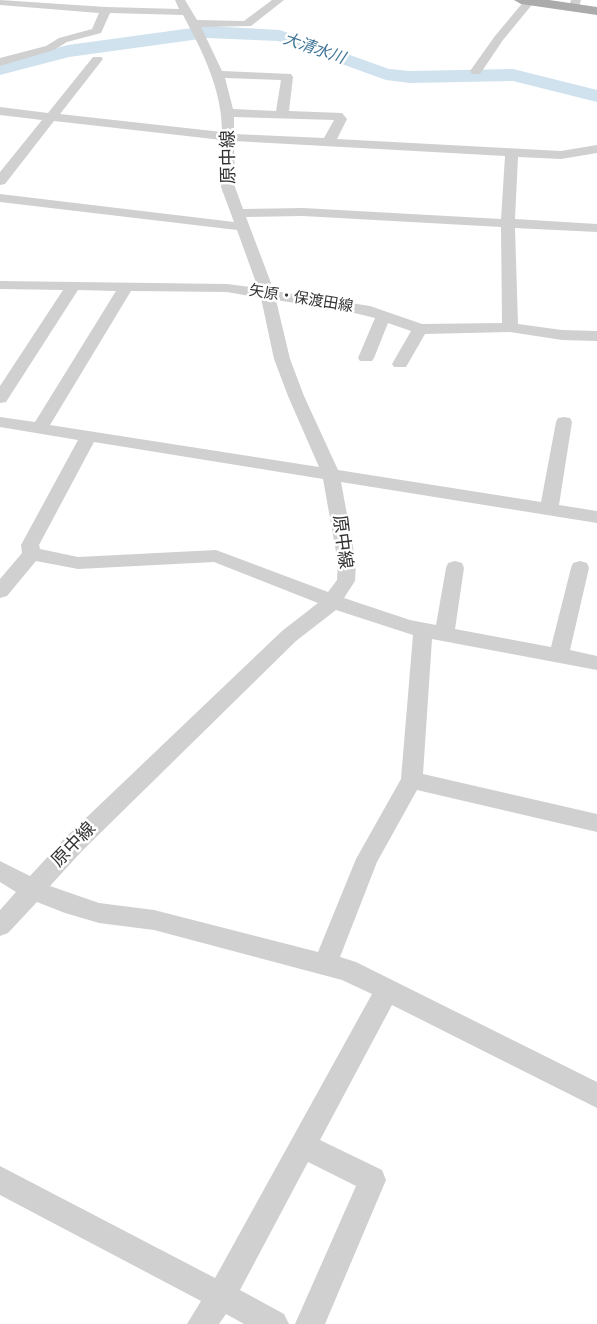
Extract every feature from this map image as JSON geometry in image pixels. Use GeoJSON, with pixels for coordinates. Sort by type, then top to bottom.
{"type":"FeatureCollection","features":[{"type":"Feature","properties":{"kind":"main road"},"geometry":{"type":"LineString","coordinates":[[526,1],[575,4],[597,11]]}},
{"type":"Feature","properties":{"kind":"street","name":"原中線"},"geometry":{"type":"LineString","coordinates":[[0,926],[32,889],[101,817],[289,636],[332,602],[346,581],[347,563],[331,474],[296,396],[282,359],[268,293],[228,187],[228,113],[218,74],[180,0]]}},
{"type":"Feature","properties":{"kind":"street"},"geometry":{"type":"LineString","coordinates":[[197,30],[247,24],[279,0]]}},
{"type":"Feature","properties":{"kind":"street"},"geometry":{"type":"LineString","coordinates":[[476,71],[526,1]]}},
{"type":"Feature","properties":{"kind":"street"},"geometry":{"type":"LineString","coordinates":[[0,2],[106,10],[186,12]]}},
{"type":"Feature","properties":{"kind":"street"},"geometry":{"type":"LineString","coordinates":[[0,62],[50,48],[63,40],[96,31],[106,10]]}},
{"type":"Feature","properties":{"kind":"street"},"geometry":{"type":"LineString","coordinates":[[0,181],[98,59]]}},
{"type":"Feature","properties":{"kind":"street"},"geometry":{"type":"LineString","coordinates":[[218,74],[287,77],[282,114]]}},
{"type":"Feature","properties":{"kind":"street"},"geometry":{"type":"LineString","coordinates":[[0,111],[228,137],[561,155],[597,149]]}},
{"type":"Feature","properties":{"kind":"street"},"geometry":{"type":"LineString","coordinates":[[228,113],[338,116],[341,119],[332,133],[329,143]]}},
{"type":"Feature","properties":{"kind":"street"},"geometry":{"type":"LineString","coordinates":[[510,326],[508,223],[512,152]]}},
{"type":"Feature","properties":{"kind":"street"},"geometry":{"type":"LineString","coordinates":[[0,198],[240,220],[304,212],[597,228]]}},
{"type":"Feature","properties":{"kind":"street","name":"矢原・保渡田線"},"geometry":{"type":"LineString","coordinates":[[0,285],[227,288],[346,306],[420,329],[510,326],[562,335],[597,336]]}},
{"type":"Feature","properties":{"kind":"street"},"geometry":{"type":"LineString","coordinates":[[0,398],[74,285]]}},
{"type":"Feature","properties":{"kind":"street"},"geometry":{"type":"LineString","coordinates":[[39,429],[128,286]]}},
{"type":"Feature","properties":{"kind":"street"},"geometry":{"type":"LineString","coordinates":[[366,358],[383,316]]}},
{"type":"Feature","properties":{"kind":"street"},"geometry":{"type":"LineString","coordinates":[[400,364],[420,329]]}},
{"type":"Feature","properties":{"kind":"street"},"geometry":{"type":"LineString","coordinates":[[0,422],[597,516]]}},
{"type":"Feature","properties":{"kind":"street"},"geometry":{"type":"LineString","coordinates":[[549,509],[564,422]]}},
{"type":"Feature","properties":{"kind":"street"},"geometry":{"type":"LineString","coordinates":[[32,554],[30,545],[88,436]]}},
{"type":"Feature","properties":{"kind":"street"},"geometry":{"type":"LineString","coordinates":[[0,591],[32,554]]}},
{"type":"Feature","properties":{"kind":"street"},"geometry":{"type":"LineString","coordinates":[[32,554],[78,563],[216,556],[332,602],[408,627],[597,663]]}},
{"type":"Feature","properties":{"kind":"street"},"geometry":{"type":"LineString","coordinates":[[326,963],[366,859],[412,780],[433,632],[455,568]]}},
{"type":"Feature","properties":{"kind":"street"},"geometry":{"type":"LineString","coordinates":[[559,655],[580,568]]}},
{"type":"Feature","properties":{"kind":"street"},"geometry":{"type":"LineString","coordinates":[[412,780],[597,823]]}},
{"type":"Feature","properties":{"kind":"street"},"geometry":{"type":"LineString","coordinates":[[0,871],[32,889],[65,903],[99,913],[154,920],[326,963],[347,970],[597,1095]]}},
{"type":"Feature","properties":{"kind":"street"},"geometry":{"type":"LineString","coordinates":[[202,1324],[221,1296],[387,990]]}},
{"type":"Feature","properties":{"kind":"street"},"geometry":{"type":"LineString","coordinates":[[303,1145],[372,1180],[310,1324]]}},
{"type":"Feature","properties":{"kind":"street"},"geometry":{"type":"LineString","coordinates":[[0,1180],[274,1324]]}},
{"type":"Feature","properties":{"kind":"waterway","name":"大清水川"},"geometry":{"type":"LineString","coordinates":[[0,69],[68,51],[207,32],[280,36],[386,74],[410,77],[513,75],[597,96]]}}]}
